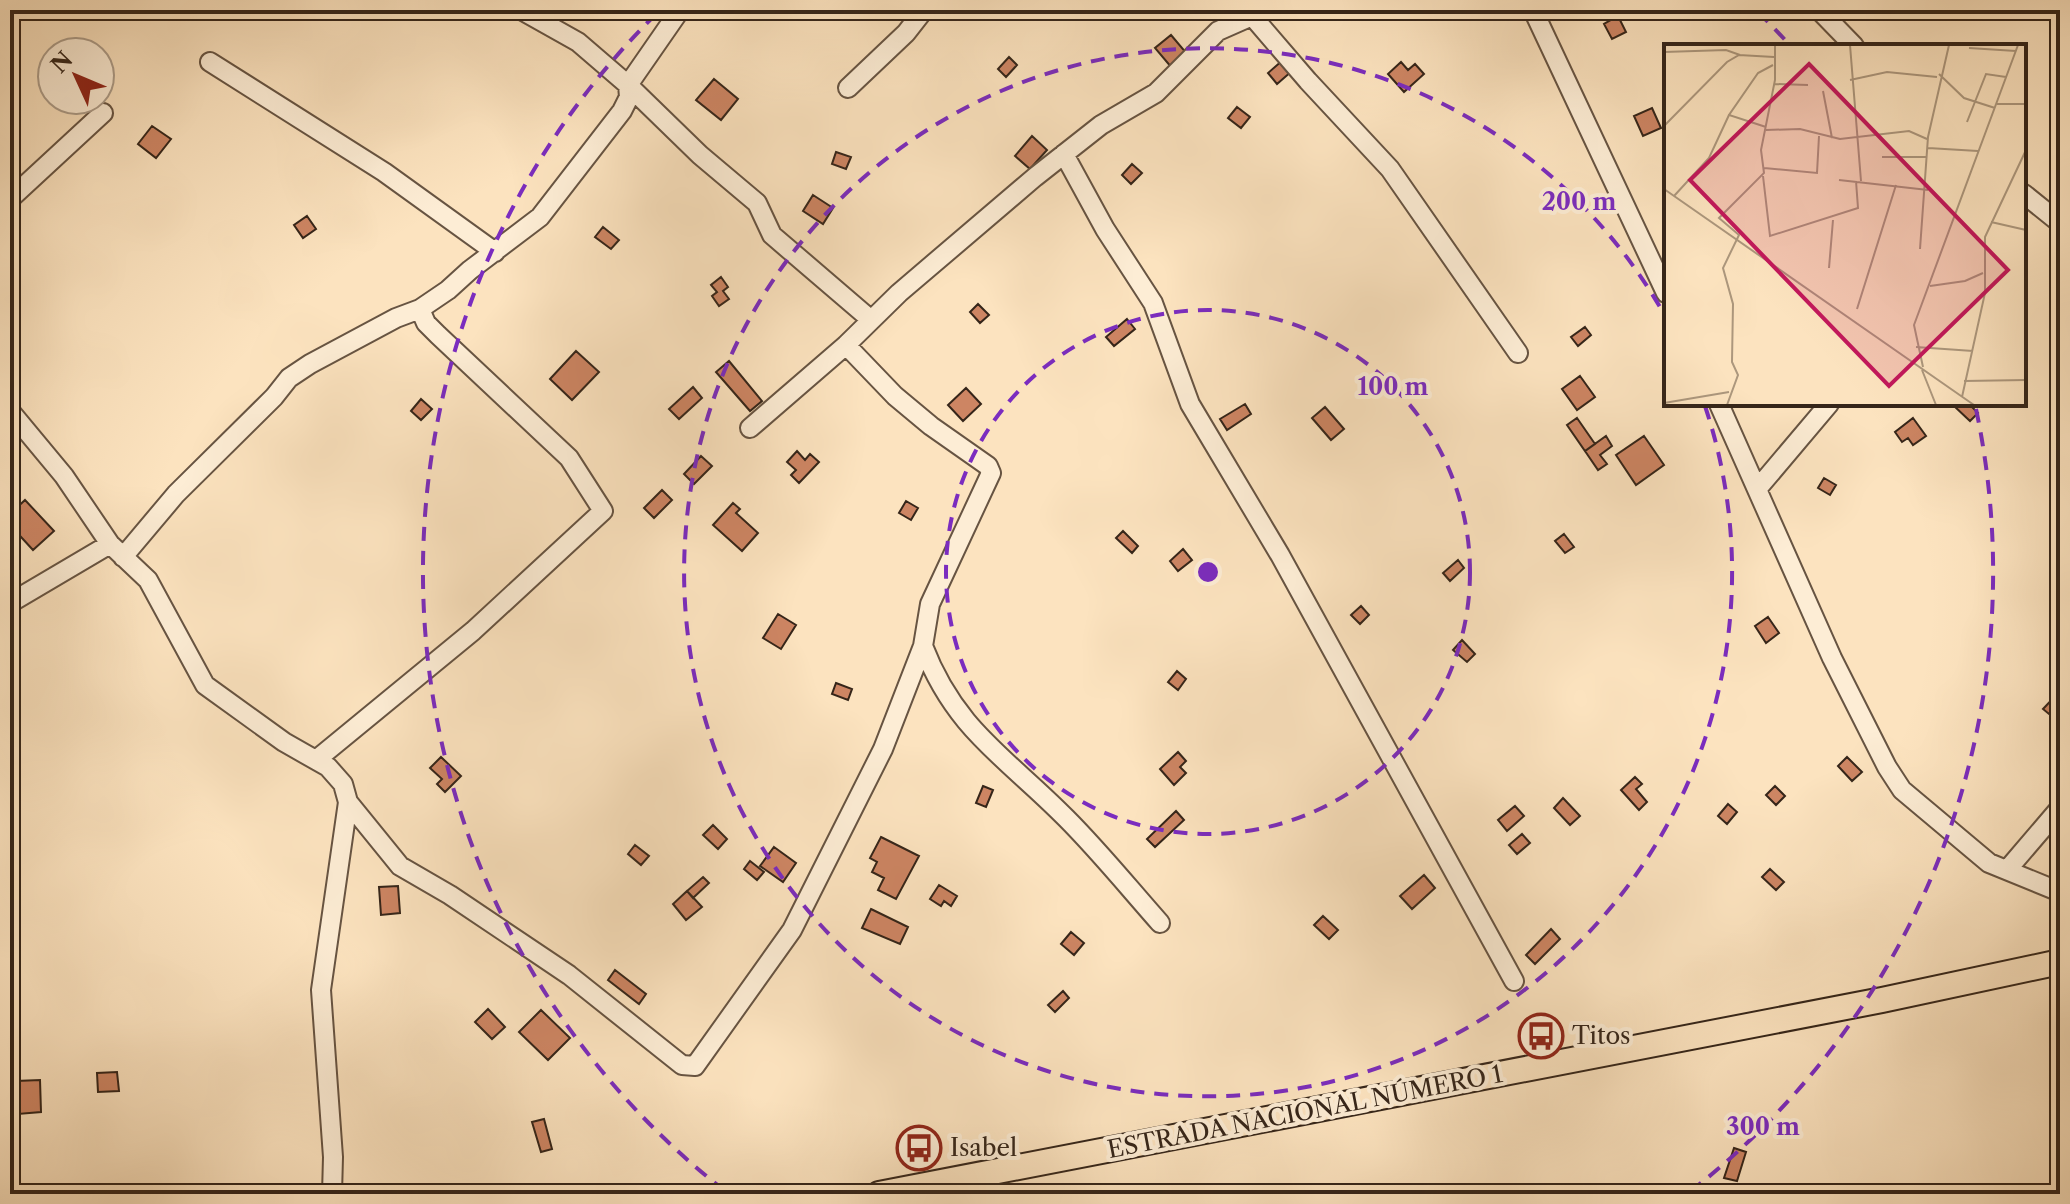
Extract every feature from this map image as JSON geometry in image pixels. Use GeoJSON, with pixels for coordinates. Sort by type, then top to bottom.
{"type":"FeatureCollection","features":[{"type":"Feature","properties":{"kind":"highway","name":"ESTRADA NACIONAL NÚMERO 1"},"geometry":{"type":"LineString","coordinates":[[879,1194],[1882,1000],[2060,962]]}},
{"type":"Feature","properties":{"kind":"street"},"geometry":{"type":"LineString","coordinates":[[521,10],[578,42],[628,85],[700,155],[757,203],[772,235],[870,319]]}},
{"type":"Feature","properties":{"kind":"street"},"geometry":{"type":"LineString","coordinates":[[10,603],[117,551],[274,397],[289,378],[396,318],[420,309],[540,217],[622,111],[629,97],[628,85],[680,10]]}},
{"type":"Feature","properties":{"kind":"street"},"geometry":{"type":"LineString","coordinates":[[848,88],[906,33],[924,10]]}},
{"type":"Feature","properties":{"kind":"street"},"geometry":{"type":"LineString","coordinates":[[1218,31],[1222,10]]}},
{"type":"Feature","properties":{"kind":"street"},"geometry":{"type":"LineString","coordinates":[[1533,10],[1664,289]]}},
{"type":"Feature","properties":{"kind":"street"},"geometry":{"type":"LineString","coordinates":[[1819,10],[1852,44]]}},
{"type":"Feature","properties":{"kind":"street"},"geometry":{"type":"LineString","coordinates":[[750,428],[846,345],[870,319],[1064,154],[1101,125],[1156,93],[1218,31],[1250,13],[1390,169],[1518,353]]}},
{"type":"Feature","properties":{"kind":"street"},"geometry":{"type":"LineString","coordinates":[[210,62],[384,172],[495,252]]}},
{"type":"Feature","properties":{"kind":"street"},"geometry":{"type":"LineString","coordinates":[[10,199],[100,116]]}},
{"type":"Feature","properties":{"kind":"street"},"geometry":{"type":"LineString","coordinates":[[1064,154],[1105,229],[1153,303],[1190,404],[1280,555],[1514,981]]}},
{"type":"Feature","properties":{"kind":"street"},"geometry":{"type":"LineString","coordinates":[[2026,196],[2060,223]]}},
{"type":"Feature","properties":{"kind":"street"},"geometry":{"type":"LineString","coordinates":[[316,760],[473,631],[603,511],[569,458],[426,323],[420,309]]}},
{"type":"Feature","properties":{"kind":"street"},"geometry":{"type":"LineString","coordinates":[[10,411],[64,476],[117,551],[148,580],[205,685],[284,742],[337,775],[348,802],[400,866],[450,895],[569,975],[682,1065],[695,1066],[792,930],[883,749],[923,646],[930,604],[991,473],[988,466],[895,396],[846,345]]}},
{"type":"Feature","properties":{"kind":"street"},"geometry":{"type":"LineString","coordinates":[[1720,406],[1832,658],[1887,767],[1902,790],[1989,863],[2060,892]]}},
{"type":"Feature","properties":{"kind":"street"},"geometry":{"type":"LineString","coordinates":[[1758,488],[1827,406]]}},
{"type":"Feature","properties":{"kind":"street"},"geometry":{"type":"LineString","coordinates":[[923,646],[934,672],[959,714],[989,747],[1066,818],[1160,923]]}},
{"type":"Feature","properties":{"kind":"street"},"geometry":{"type":"LineString","coordinates":[[332,1194],[333,1157],[321,990],[348,802]]}},
{"type":"Feature","properties":{"kind":"street"},"geometry":{"type":"LineString","coordinates":[[2007,870],[2060,808]]}},
{"type":"Feature","properties":{"kind":"building"},"geometry":{"type":"Polygon","coordinates":[[[1618,16],[1626,32],[1612,39],[1604,24],[1618,16]]]}},
{"type":"Feature","properties":{"kind":"building"},"geometry":{"type":"Polygon","coordinates":[[[1171,35],[1188,55],[1172,68],[1155,48],[1171,35]]]}},
{"type":"Feature","properties":{"kind":"building"},"geometry":{"type":"Polygon","coordinates":[[[1009,57],[1017,65],[1006,77],[998,69],[1009,57]]]}},
{"type":"Feature","properties":{"kind":"building"},"geometry":{"type":"Polygon","coordinates":[[[1283,60],[1292,71],[1277,84],[1268,73],[1283,60]]]}},
{"type":"Feature","properties":{"kind":"building"},"geometry":{"type":"Polygon","coordinates":[[[1401,62],[1408,70],[1415,64],[1424,74],[1404,92],[1388,74],[1401,62]]]}},
{"type":"Feature","properties":{"kind":"building"},"geometry":{"type":"Polygon","coordinates":[[[714,79],[738,99],[721,120],[696,100],[714,79]]]}},
{"type":"Feature","properties":{"kind":"building"},"geometry":{"type":"Polygon","coordinates":[[[1237,107],[1250,117],[1241,128],[1228,118],[1237,107]]]}},
{"type":"Feature","properties":{"kind":"building"},"geometry":{"type":"Polygon","coordinates":[[[1652,108],[1661,128],[1643,136],[1634,116],[1652,108]]]}},
{"type":"Feature","properties":{"kind":"building"},"geometry":{"type":"Polygon","coordinates":[[[152,126],[171,139],[156,158],[138,144],[152,126]]]}},
{"type":"Feature","properties":{"kind":"building"},"geometry":{"type":"Polygon","coordinates":[[[1032,136],[1047,150],[1030,169],[1015,156],[1032,136]]]}},
{"type":"Feature","properties":{"kind":"building"},"geometry":{"type":"Polygon","coordinates":[[[836,152],[851,157],[846,169],[832,164],[836,152]]]}},
{"type":"Feature","properties":{"kind":"building"},"geometry":{"type":"Polygon","coordinates":[[[1132,164],[1142,173],[1131,184],[1122,175],[1132,164]]]}},
{"type":"Feature","properties":{"kind":"building"},"geometry":{"type":"Polygon","coordinates":[[[813,195],[833,208],[823,224],[803,211],[813,195]]]}},
{"type":"Feature","properties":{"kind":"building"},"geometry":{"type":"Polygon","coordinates":[[[307,216],[316,229],[303,238],[294,225],[307,216]]]}},
{"type":"Feature","properties":{"kind":"building"},"geometry":{"type":"Polygon","coordinates":[[[603,227],[619,240],[611,249],[595,237],[603,227]]]}},
{"type":"Feature","properties":{"kind":"building"},"geometry":{"type":"Polygon","coordinates":[[[721,277],[728,287],[723,291],[729,299],[719,306],[712,296],[717,292],[711,285],[721,277]]]}},
{"type":"Feature","properties":{"kind":"building"},"geometry":{"type":"Polygon","coordinates":[[[978,304],[989,315],[980,323],[970,312],[978,304]]]}},
{"type":"Feature","properties":{"kind":"building"},"geometry":{"type":"Polygon","coordinates":[[[1127,319],[1135,329],[1114,346],[1106,337],[1127,319]]]}},
{"type":"Feature","properties":{"kind":"building"},"geometry":{"type":"Polygon","coordinates":[[[1585,327],[1591,335],[1578,346],[1571,337],[1585,327]]]}},
{"type":"Feature","properties":{"kind":"building"},"geometry":{"type":"Polygon","coordinates":[[[576,351],[599,372],[572,400],[550,379],[576,351]]]}},
{"type":"Feature","properties":{"kind":"building"},"geometry":{"type":"Polygon","coordinates":[[[729,361],[762,401],[750,411],[716,372],[729,361]]]}},
{"type":"Feature","properties":{"kind":"building"},"geometry":{"type":"Polygon","coordinates":[[[1580,376],[1595,397],[1577,410],[1562,389],[1580,376]]]}},
{"type":"Feature","properties":{"kind":"building"},"geometry":{"type":"Polygon","coordinates":[[[693,387],[702,398],[679,419],[669,409],[693,387]]]}},
{"type":"Feature","properties":{"kind":"building"},"geometry":{"type":"Polygon","coordinates":[[[966,388],[981,404],[963,421],[948,405],[966,388]]]}},
{"type":"Feature","properties":{"kind":"building"},"geometry":{"type":"Polygon","coordinates":[[[421,399],[432,409],[421,420],[411,411],[421,399]]]}},
{"type":"Feature","properties":{"kind":"building"},"geometry":{"type":"Polygon","coordinates":[[[1245,404],[1251,414],[1227,430],[1220,419],[1245,404]]]}},
{"type":"Feature","properties":{"kind":"building"},"geometry":{"type":"Polygon","coordinates":[[[1954,406],[1971,406],[1978,413],[1970,421],[1954,406]]]}},
{"type":"Feature","properties":{"kind":"building"},"geometry":{"type":"Polygon","coordinates":[[[1325,407],[1344,429],[1331,440],[1312,418],[1325,407]]]}},
{"type":"Feature","properties":{"kind":"building"},"geometry":{"type":"Polygon","coordinates":[[[1577,418],[1595,444],[1585,451],[1567,425],[1577,418]]]}},
{"type":"Feature","properties":{"kind":"building"},"geometry":{"type":"Polygon","coordinates":[[[1913,418],[1926,436],[1913,445],[1908,438],[1902,442],[1895,432],[1913,418]]]}},
{"type":"Feature","properties":{"kind":"building"},"geometry":{"type":"Polygon","coordinates":[[[1606,436],[1612,446],[1600,455],[1607,464],[1598,470],[1585,451],[1606,436]]]}},
{"type":"Feature","properties":{"kind":"building"},"geometry":{"type":"Polygon","coordinates":[[[1644,436],[1664,465],[1636,485],[1616,455],[1644,436]]]}},
{"type":"Feature","properties":{"kind":"building"},"geometry":{"type":"Polygon","coordinates":[[[797,451],[805,460],[810,454],[819,462],[799,483],[791,475],[796,470],[787,462],[797,451]]]}},
{"type":"Feature","properties":{"kind":"building"},"geometry":{"type":"Polygon","coordinates":[[[701,456],[712,466],[694,484],[684,474],[701,456]]]}},
{"type":"Feature","properties":{"kind":"building"},"geometry":{"type":"Polygon","coordinates":[[[1824,478],[1836,485],[1830,495],[1818,488],[1824,478]]]}},
{"type":"Feature","properties":{"kind":"building"},"geometry":{"type":"Polygon","coordinates":[[[662,490],[672,500],[654,518],[644,508],[662,490]]]}},
{"type":"Feature","properties":{"kind":"building"},"geometry":{"type":"Polygon","coordinates":[[[25,500],[54,531],[33,550],[10,525],[10,514],[25,500]]]}},
{"type":"Feature","properties":{"kind":"building"},"geometry":{"type":"Polygon","coordinates":[[[906,501],[918,508],[911,520],[899,513],[906,501]]]}},
{"type":"Feature","properties":{"kind":"building"},"geometry":{"type":"Polygon","coordinates":[[[733,503],[740,509],[736,513],[758,533],[742,551],[713,525],[733,503]]]}},
{"type":"Feature","properties":{"kind":"building"},"geometry":{"type":"Polygon","coordinates":[[[1123,531],[1138,546],[1132,553],[1116,538],[1123,531]]]}},
{"type":"Feature","properties":{"kind":"building"},"geometry":{"type":"Polygon","coordinates":[[[1564,534],[1574,547],[1565,553],[1555,541],[1564,534]]]}},
{"type":"Feature","properties":{"kind":"building"},"geometry":{"type":"Polygon","coordinates":[[[1183,549],[1192,560],[1178,571],[1170,561],[1183,549]]]}},
{"type":"Feature","properties":{"kind":"building"},"geometry":{"type":"Polygon","coordinates":[[[1458,560],[1464,568],[1450,581],[1443,573],[1458,560]]]}},
{"type":"Feature","properties":{"kind":"building"},"geometry":{"type":"Polygon","coordinates":[[[1361,606],[1369,615],[1360,624],[1351,615],[1361,606]]]}},
{"type":"Feature","properties":{"kind":"building"},"geometry":{"type":"Polygon","coordinates":[[[778,614],[796,625],[781,649],[763,638],[778,614]]]}},
{"type":"Feature","properties":{"kind":"building"},"geometry":{"type":"Polygon","coordinates":[[[1768,617],[1779,633],[1766,643],[1755,626],[1768,617]]]}},
{"type":"Feature","properties":{"kind":"building"},"geometry":{"type":"Polygon","coordinates":[[[1462,640],[1475,654],[1467,662],[1453,650],[1462,640]]]}},
{"type":"Feature","properties":{"kind":"building"},"geometry":{"type":"Polygon","coordinates":[[[1177,671],[1186,679],[1178,690],[1168,682],[1177,671]]]}},
{"type":"Feature","properties":{"kind":"building"},"geometry":{"type":"Polygon","coordinates":[[[836,683],[852,689],[848,700],[832,694],[836,683]]]}},
{"type":"Feature","properties":{"kind":"building"},"geometry":{"type":"Polygon","coordinates":[[[2060,691],[2060,703],[2049,714],[2043,709],[2060,691]]]}},
{"type":"Feature","properties":{"kind":"building"},"geometry":{"type":"Polygon","coordinates":[[[1178,752],[1186,761],[1180,767],[1186,773],[1174,785],[1160,769],[1178,752]]]}},
{"type":"Feature","properties":{"kind":"building"},"geometry":{"type":"Polygon","coordinates":[[[441,757],[461,776],[445,792],[437,784],[442,779],[430,768],[441,757]]]}},
{"type":"Feature","properties":{"kind":"building"},"geometry":{"type":"Polygon","coordinates":[[[1847,757],[1862,772],[1852,781],[1838,766],[1847,757]]]}},
{"type":"Feature","properties":{"kind":"building"},"geometry":{"type":"Polygon","coordinates":[[[1635,777],[1642,784],[1636,789],[1647,802],[1639,810],[1621,790],[1635,777]]]}},
{"type":"Feature","properties":{"kind":"building"},"geometry":{"type":"Polygon","coordinates":[[[983,786],[993,790],[986,807],[976,803],[983,786]]]}},
{"type":"Feature","properties":{"kind":"building"},"geometry":{"type":"Polygon","coordinates":[[[1775,786],[1785,796],[1776,805],[1766,795],[1775,786]]]}},
{"type":"Feature","properties":{"kind":"building"},"geometry":{"type":"Polygon","coordinates":[[[1563,798],[1580,816],[1570,825],[1554,808],[1563,798]]]}},
{"type":"Feature","properties":{"kind":"building"},"geometry":{"type":"Polygon","coordinates":[[[1728,804],[1737,812],[1727,824],[1718,816],[1728,804]]]}},
{"type":"Feature","properties":{"kind":"building"},"geometry":{"type":"Polygon","coordinates":[[[1515,806],[1524,816],[1507,831],[1498,820],[1515,806]]]}},
{"type":"Feature","properties":{"kind":"building"},"geometry":{"type":"Polygon","coordinates":[[[1176,811],[1184,820],[1155,847],[1147,839],[1176,811]]]}},
{"type":"Feature","properties":{"kind":"building"},"geometry":{"type":"Polygon","coordinates":[[[713,825],[727,839],[718,849],[703,835],[713,825]]]}},
{"type":"Feature","properties":{"kind":"building"},"geometry":{"type":"Polygon","coordinates":[[[1522,834],[1530,843],[1517,854],[1509,845],[1522,834]]]}},
{"type":"Feature","properties":{"kind":"building"},"geometry":{"type":"Polygon","coordinates":[[[881,837],[919,856],[896,899],[878,890],[884,878],[872,872],[877,862],[870,858],[881,837]]]}},
{"type":"Feature","properties":{"kind":"building"},"geometry":{"type":"Polygon","coordinates":[[[635,845],[649,856],[641,865],[628,854],[635,845]]]}},
{"type":"Feature","properties":{"kind":"building"},"geometry":{"type":"Polygon","coordinates":[[[774,847],[796,863],[783,882],[760,866],[774,847]]]}},
{"type":"Feature","properties":{"kind":"building"},"geometry":{"type":"Polygon","coordinates":[[[750,861],[764,872],[757,880],[744,869],[750,861]]]}},
{"type":"Feature","properties":{"kind":"building"},"geometry":{"type":"Polygon","coordinates":[[[1770,869],[1784,882],[1776,890],[1762,877],[1770,869]]]}},
{"type":"Feature","properties":{"kind":"building"},"geometry":{"type":"Polygon","coordinates":[[[1424,875],[1435,888],[1412,909],[1400,896],[1424,875]]]}},
{"type":"Feature","properties":{"kind":"building"},"geometry":{"type":"Polygon","coordinates":[[[703,877],[709,883],[693,898],[687,891],[703,877]]]}},
{"type":"Feature","properties":{"kind":"building"},"geometry":{"type":"Polygon","coordinates":[[[939,885],[957,896],[951,906],[944,901],[941,906],[930,899],[939,885]]]}},
{"type":"Feature","properties":{"kind":"building"},"geometry":{"type":"Polygon","coordinates":[[[398,886],[400,913],[381,915],[379,887],[398,886]]]}},
{"type":"Feature","properties":{"kind":"building"},"geometry":{"type":"Polygon","coordinates":[[[687,891],[702,907],[686,920],[673,904],[687,891]]]}},
{"type":"Feature","properties":{"kind":"building"},"geometry":{"type":"Polygon","coordinates":[[[871,909],[908,927],[900,944],[862,928],[871,909]]]}},
{"type":"Feature","properties":{"kind":"building"},"geometry":{"type":"Polygon","coordinates":[[[1323,916],[1338,930],[1329,939],[1314,925],[1323,916]]]}},
{"type":"Feature","properties":{"kind":"building"},"geometry":{"type":"Polygon","coordinates":[[[1551,929],[1560,939],[1535,964],[1526,955],[1551,929]]]}},
{"type":"Feature","properties":{"kind":"building"},"geometry":{"type":"Polygon","coordinates":[[[1071,932],[1084,943],[1074,955],[1061,944],[1071,932]]]}},
{"type":"Feature","properties":{"kind":"building"},"geometry":{"type":"Polygon","coordinates":[[[615,970],[646,994],[639,1004],[608,980],[615,970]]]}},
{"type":"Feature","properties":{"kind":"building"},"geometry":{"type":"Polygon","coordinates":[[[1063,991],[1069,998],[1055,1012],[1048,1005],[1063,991]]]}},
{"type":"Feature","properties":{"kind":"building"},"geometry":{"type":"Polygon","coordinates":[[[488,1009],[505,1027],[492,1039],[475,1022],[488,1009]]]}},
{"type":"Feature","properties":{"kind":"building"},"geometry":{"type":"Polygon","coordinates":[[[541,1010],[570,1038],[548,1060],[519,1032],[541,1010]]]}},
{"type":"Feature","properties":{"kind":"building"},"geometry":{"type":"Polygon","coordinates":[[[117,1072],[119,1091],[98,1092],[97,1073],[117,1072]]]}},
{"type":"Feature","properties":{"kind":"building"},"geometry":{"type":"Polygon","coordinates":[[[40,1080],[41,1112],[18,1114],[16,1081],[40,1080]]]}},
{"type":"Feature","properties":{"kind":"building"},"geometry":{"type":"Polygon","coordinates":[[[544,1119],[552,1149],[541,1152],[532,1122],[544,1119]]]}},
{"type":"Feature","properties":{"kind":"building"},"geometry":{"type":"Polygon","coordinates":[[[1734,1148],[1746,1152],[1737,1181],[1724,1178],[1734,1148]]]}},
{"type":"Feature","properties":{"kind":"place","name":"Titos"},"geometry":{"type":"Point","coordinates":[1541,1036]}},
{"type":"Feature","properties":{"kind":"place","name":"Isabel"},"geometry":{"type":"Point","coordinates":[919,1148]}}]}
